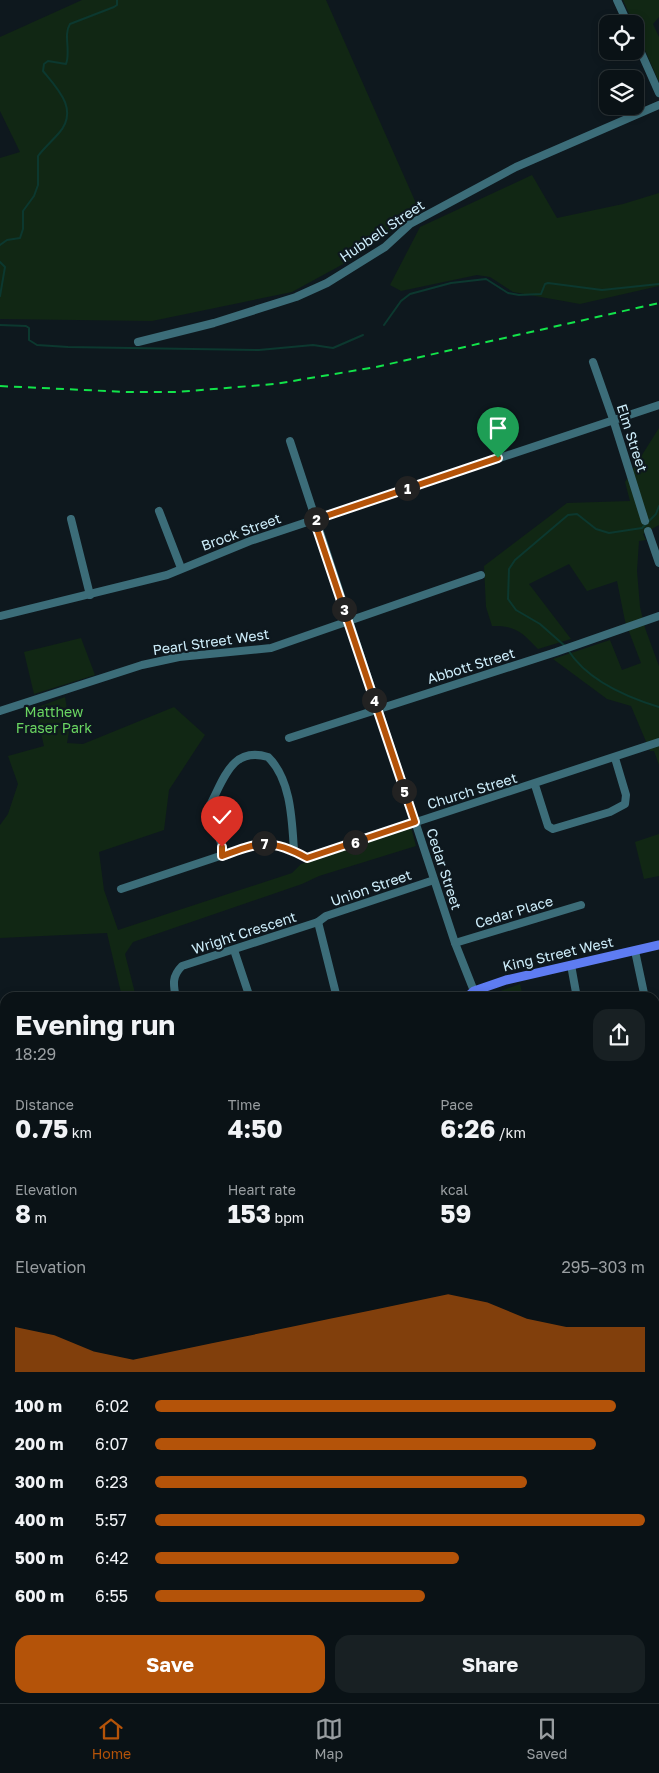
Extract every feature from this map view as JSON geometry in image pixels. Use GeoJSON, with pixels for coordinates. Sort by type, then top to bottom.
{"type":"FeatureCollection","features":[{"type":"Feature","properties":{"kind":"main road","name":"King Street West"},"geometry":{"type":"LineString","coordinates":[[474,991],[506,980],[659,946]]}},
{"type":"Feature","properties":{"kind":"street"},"geometry":{"type":"LineString","coordinates":[[617,0],[624,15]]}},
{"type":"Feature","properties":{"kind":"street"},"geometry":{"type":"LineString","coordinates":[[644,60],[659,93]]}},
{"type":"Feature","properties":{"kind":"street","name":"Hubbell Street"},"geometry":{"type":"LineString","coordinates":[[138,342],[214,323],[296,298],[327,283],[385,247],[410,224],[516,168],[659,105]]}},
{"type":"Feature","properties":{"kind":"street","name":"Elm Street"},"geometry":{"type":"LineString","coordinates":[[593,362],[614,419],[645,521]]}},
{"type":"Feature","properties":{"kind":"street","name":"Brock Street"},"geometry":{"type":"LineString","coordinates":[[0,614],[90,594],[167,574],[314,520],[659,405]]}},
{"type":"Feature","properties":{"kind":"street","name":"Cedar Street"},"geometry":{"type":"LineString","coordinates":[[290,441],[314,520],[455,943],[474,991]]}},
{"type":"Feature","properties":{"kind":"street"},"geometry":{"type":"LineString","coordinates":[[159,511],[181,568]]}},
{"type":"Feature","properties":{"kind":"street"},"geometry":{"type":"LineString","coordinates":[[71,519],[90,594]]}},
{"type":"Feature","properties":{"kind":"street"},"geometry":{"type":"LineString","coordinates":[[648,531],[659,563]]}},
{"type":"Feature","properties":{"kind":"street","name":"Pearl Street West"},"geometry":{"type":"LineString","coordinates":[[0,711],[142,666],[179,658],[271,648],[481,575]]}},
{"type":"Feature","properties":{"kind":"street","name":"Abbott Street"},"geometry":{"type":"LineString","coordinates":[[289,738],[556,652],[659,616]]}},
{"type":"Feature","properties":{"kind":"street","name":"Church Street"},"geometry":{"type":"LineString","coordinates":[[121,889],[253,845],[266,843],[294,850],[307,858],[535,785],[659,742]]}},
{"type":"Feature","properties":{"kind":"street"},"geometry":{"type":"LineString","coordinates":[[222,856],[222,847],[210,806],[238,759],[247,754],[268,757],[276,764],[281,774],[291,811],[294,850]]}},
{"type":"Feature","properties":{"kind":"street"},"geometry":{"type":"LineString","coordinates":[[535,785],[548,826],[553,828],[610,812],[625,804],[626,795],[615,758]]}},
{"type":"Feature","properties":{"kind":"street","name":"Union Street"},"geometry":{"type":"LineString","coordinates":[[318,922],[326,916],[434,880]]}},
{"type":"Feature","properties":{"kind":"street","name":"Cedar Place"},"geometry":{"type":"LineString","coordinates":[[455,943],[581,905]]}},
{"type":"Feature","properties":{"kind":"street"},"geometry":{"type":"LineString","coordinates":[[318,922],[336,992]]}},
{"type":"Feature","properties":{"kind":"street","name":"Wright Crescent"},"geometry":{"type":"LineString","coordinates":[[174,992],[173,986],[175,973],[182,966],[318,922]]}},
{"type":"Feature","properties":{"kind":"street"},"geometry":{"type":"LineString","coordinates":[[234,950],[248,992]]}},
{"type":"Feature","properties":{"kind":"street"},"geometry":{"type":"LineString","coordinates":[[635,951],[644,992]]}},
{"type":"Feature","properties":{"kind":"street"},"geometry":{"type":"LineString","coordinates":[[571,965],[576,992]]}},
{"type":"Feature","properties":{"kind":"green space"},"geometry":{"type":"Polygon","coordinates":[[[82,0],[326,0],[419,210],[358,256],[292,292],[152,321],[0,319],[0,158],[20,152],[0,111],[0,37],[82,0]]]}},
{"type":"Feature","properties":{"kind":"green space"},"geometry":{"type":"Polygon","coordinates":[[[623,0],[659,0],[659,17],[653,24],[659,37],[659,82],[644,48],[644,15],[630,15],[623,0]]]}},
{"type":"Feature","properties":{"kind":"green space"},"geometry":{"type":"Polygon","coordinates":[[[532,175],[557,218],[623,204],[659,193],[659,286],[580,304],[513,292],[490,277],[477,275],[401,291],[390,285],[420,227],[532,175]]]}},
{"type":"Feature","properties":{"kind":"green space"},"geometry":{"type":"Polygon","coordinates":[[[659,428],[659,525],[643,534],[646,540],[639,541],[637,571],[640,607],[645,628],[659,666],[659,765],[654,751],[650,751],[631,706],[607,699],[553,659],[610,640],[622,670],[641,663],[625,621],[617,581],[587,591],[569,564],[529,584],[571,639],[538,649],[518,631],[507,627],[492,626],[486,607],[484,566],[567,503],[630,501],[625,482],[659,428]]]}},
{"type":"Feature","properties":{"kind":"green space"},"geometry":{"type":"Polygon","coordinates":[[[81,638],[95,675],[34,694],[24,652],[81,638]]]}},
{"type":"Feature","properties":{"kind":"green space","name":"Matthew Fraser Park"},"geometry":{"type":"Polygon","coordinates":[[[65,697],[70,726],[67,743],[83,744],[174,707],[205,735],[169,790],[164,830],[99,852],[104,890],[118,930],[292,873],[301,864],[411,827],[416,846],[319,876],[302,884],[133,942],[125,954],[135,992],[121,992],[107,933],[0,938],[0,825],[8,814],[18,784],[8,756],[44,746],[35,708],[65,697]]]}},
{"type":"Feature","properties":{"kind":"green space"},"geometry":{"type":"Polygon","coordinates":[[[659,834],[659,876],[644,879],[635,842],[659,834]]]}},
{"type":"Feature","properties":{"kind":"green space"},"geometry":{"type":"Polygon","coordinates":[[[520,984],[522,992],[498,992],[520,984]]]}},
{"type":"Feature","properties":{"kind":"waterway"},"geometry":{"type":"LineString","coordinates":[[0,245],[7,240],[20,238],[23,229],[23,211],[34,196],[38,185],[38,156],[59,133],[65,124],[67,116],[67,108],[60,92],[43,71],[44,64],[48,61],[66,64],[68,54],[67,33],[70,24],[114,7],[117,5],[117,0]]}},
{"type":"Feature","properties":{"kind":"waterway"},"geometry":{"type":"LineString","coordinates":[[0,262],[5,267],[0,296]]}},
{"type":"Feature","properties":{"kind":"waterway"},"geometry":{"type":"LineString","coordinates":[[384,325],[401,301],[410,294],[451,283],[486,279],[508,293],[519,295],[541,294],[545,284],[548,283],[602,290],[659,284]]}},
{"type":"Feature","properties":{"kind":"waterway"},"geometry":{"type":"LineString","coordinates":[[0,325],[26,326],[29,328],[29,340],[37,345],[68,347],[259,350],[313,345],[333,348],[363,335]]}},
{"type":"Feature","properties":{"kind":"waterway"},"geometry":{"type":"LineString","coordinates":[[565,646],[540,624],[516,610],[508,599],[509,569],[515,560],[568,515],[577,514],[596,529],[609,533],[642,528],[656,514],[659,506]]}},
{"type":"Feature","properties":{"kind":"waterway"},"geometry":{"type":"LineString","coordinates":[[568,650],[576,661],[596,679],[634,698],[659,707]]}},
{"type":"Feature","properties":{"kind":"railway"},"geometry":{"type":"LineString","coordinates":[[0,386],[127,392],[176,392],[275,384],[376,367],[659,303]]}},
{"type":"Feature","properties":{"kind":"route"},"geometry":{"type":"LineString","coordinates":[[222,847],[222,856],[253,845],[266,843],[294,850],[307,858],[415,822],[314,520],[498,458]]}}]}
